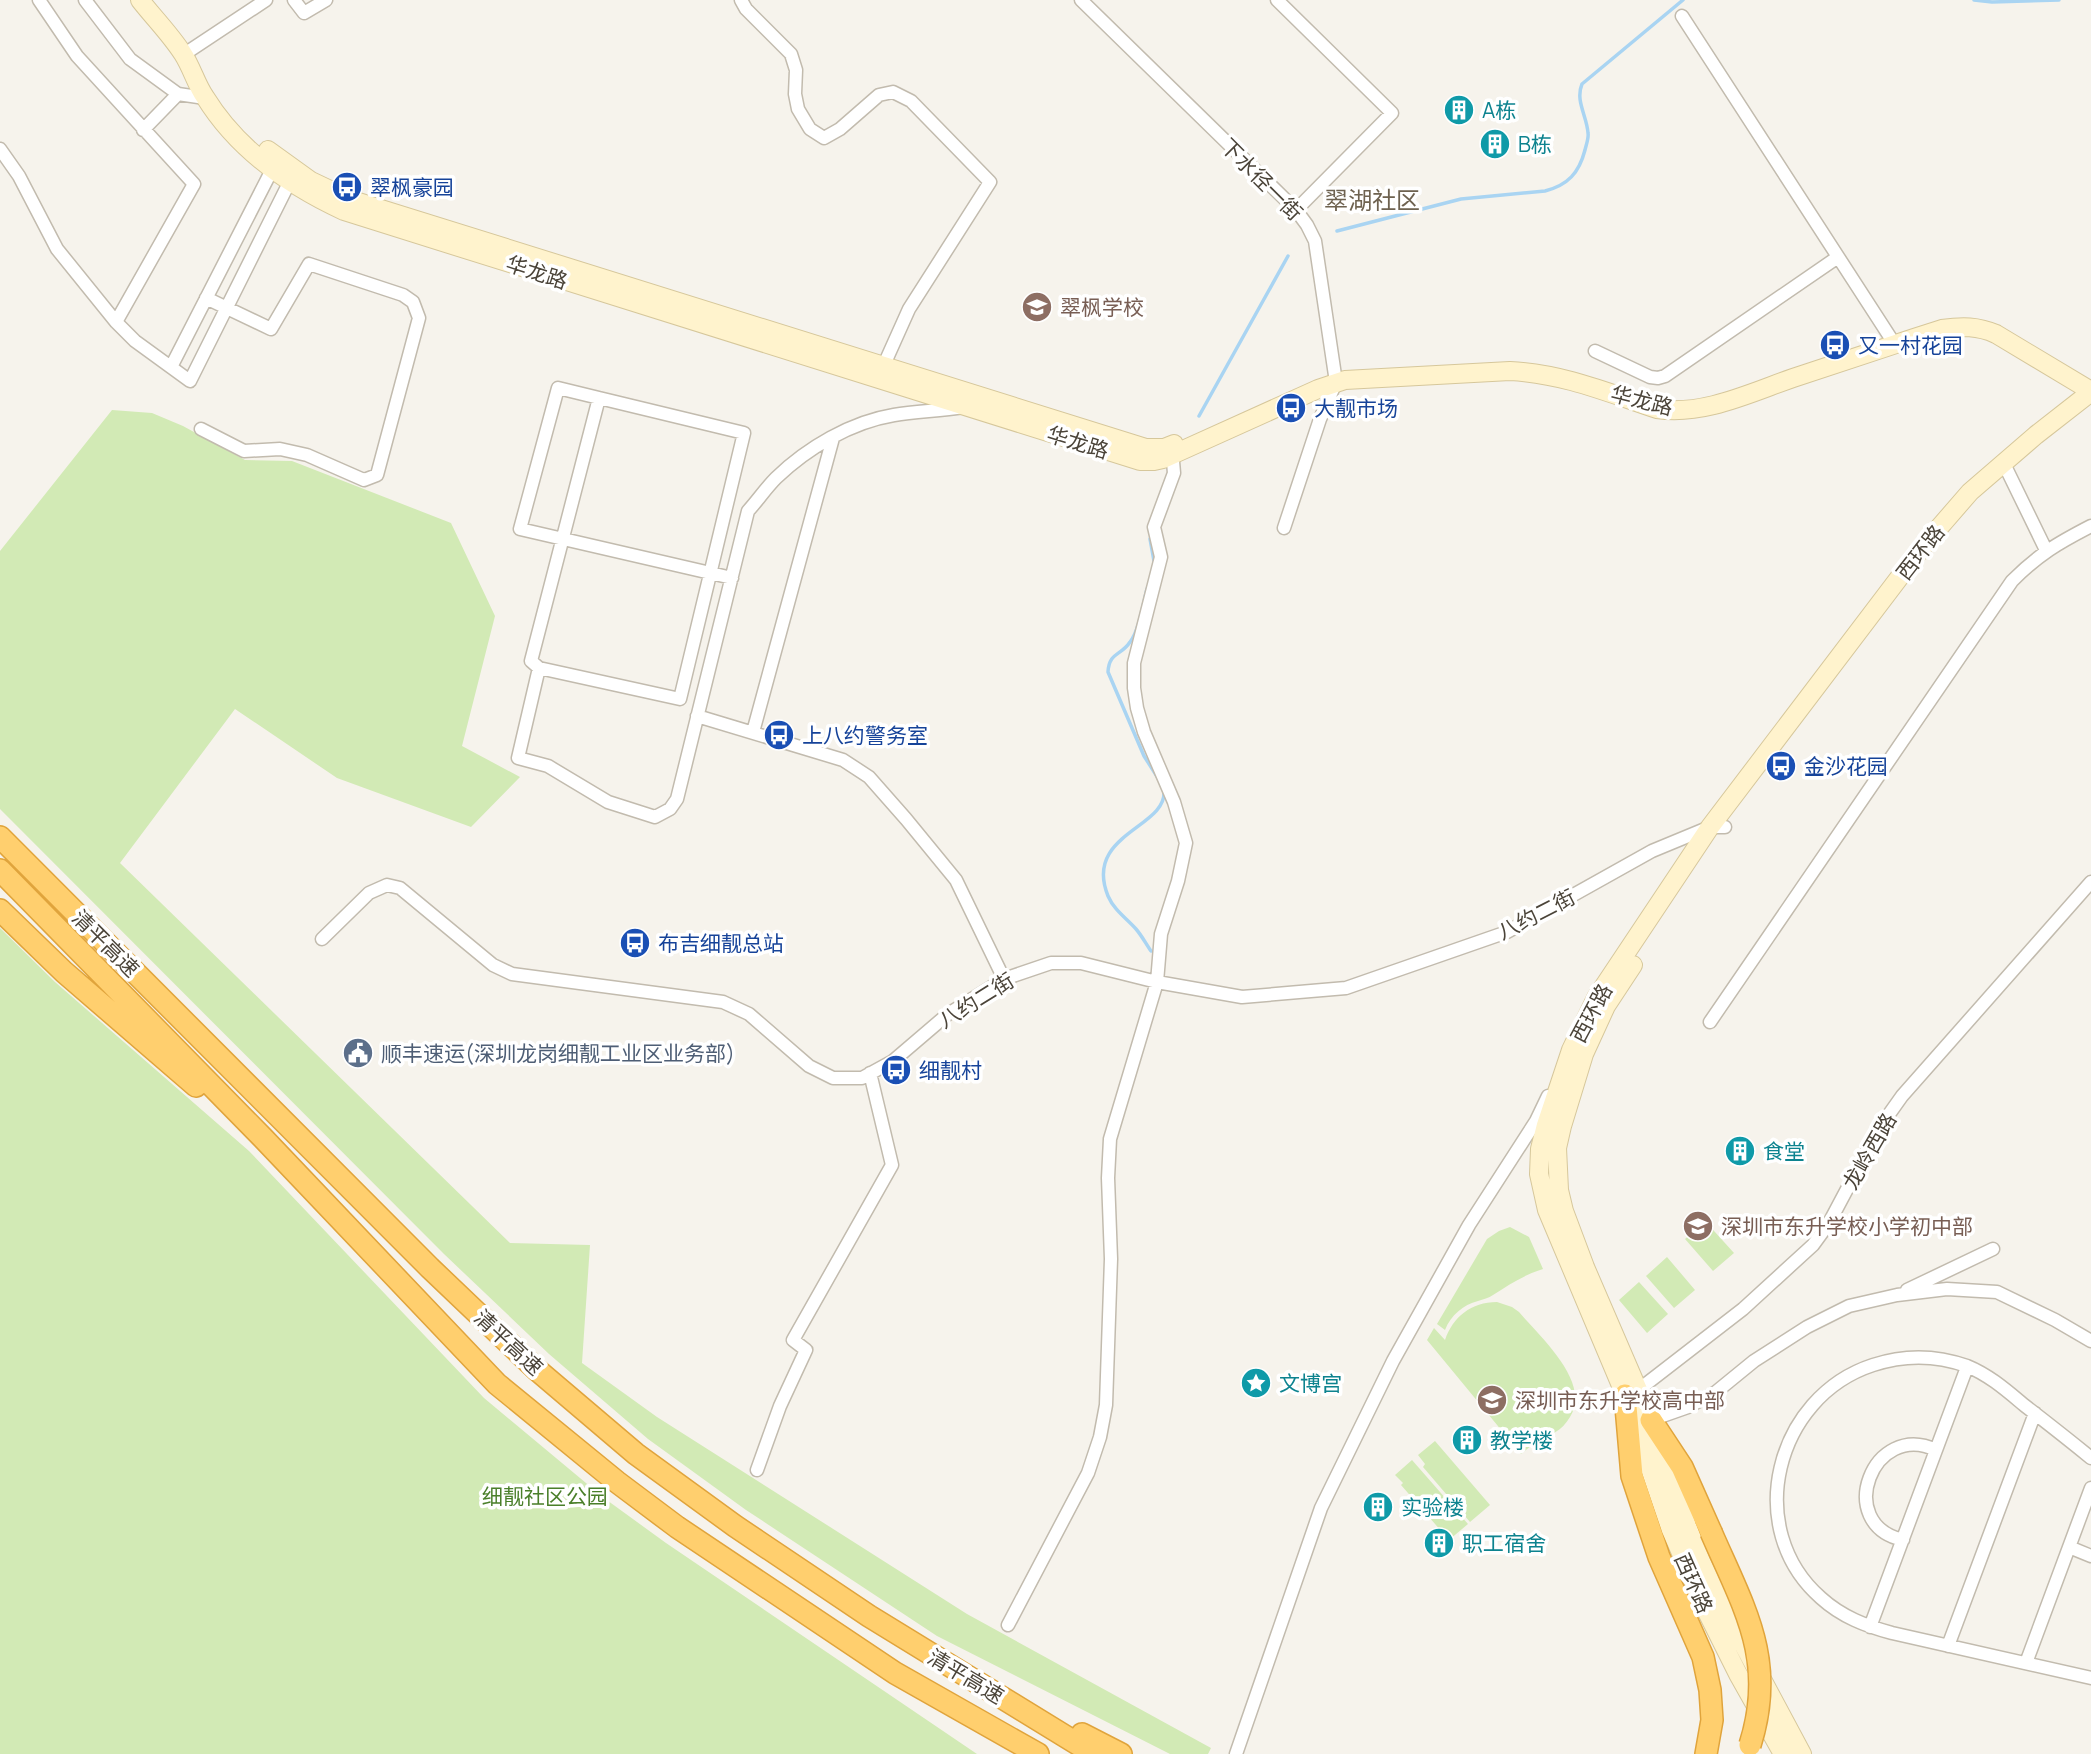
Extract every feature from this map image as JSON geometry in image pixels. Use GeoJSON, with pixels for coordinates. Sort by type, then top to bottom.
{"type":"FeatureCollection","features":[{"type":"Feature","properties":{"kind":"highway","name":"清平高速"},"geometry":{"type":"LineString","coordinates":[[0,837],[430,1268],[536,1369],[636,1454],[735,1526],[927,1653],[1094,1754]]}},
{"type":"Feature","properties":{"kind":"highway","name":"清平高速"},"geometry":{"type":"LineString","coordinates":[[0,870],[263,1138],[498,1384],[617,1482],[677,1527],[895,1673],[1038,1754]]}},
{"type":"Feature","properties":{"kind":"highway"},"geometry":{"type":"LineString","coordinates":[[0,909],[64,972],[184,1076],[263,1138]]}},
{"type":"Feature","properties":{"kind":"highway"},"geometry":{"type":"LineString","coordinates":[[1631,1393],[1632,1476],[1659,1557],[1703,1657],[1710,1690],[1712,1720],[1706,1754]]}},
{"type":"Feature","properties":{"kind":"highway"},"geometry":{"type":"LineString","coordinates":[[1651,1420],[1682,1468],[1747,1614],[1759,1657],[1760,1702],[1747,1750]]}},
{"type":"Feature","properties":{"kind":"highway"},"geometry":{"type":"LineString","coordinates":[[927,1653],[1121,1754]]}},
{"type":"Feature","properties":{"kind":"highway"},"geometry":{"type":"LineString","coordinates":[[895,1673],[1014,1754]]}},
{"type":"Feature","properties":{"kind":"street"},"geometry":{"type":"LineString","coordinates":[[39,0],[77,56],[194,184],[117,322]]}},
{"type":"Feature","properties":{"kind":"street"},"geometry":{"type":"LineString","coordinates":[[85,0],[130,59],[178,94],[209,95]]}},
{"type":"Feature","properties":{"kind":"street","name":"华龙路"},"geometry":{"type":"LineString","coordinates":[[140,0],[188,51]]}},
{"type":"Feature","properties":{"kind":"street","name":"华龙路"},"geometry":{"type":"LineString","coordinates":[[155,0],[188,51],[209,95],[236,136],[292,176],[313,197],[344,211],[1140,461],[1154,461],[1172,450],[1356,368],[1530,365],[1572,372],[1660,400],[1689,401],[1724,393],[1946,319],[1968,317],[1982,318],[2003,327],[2091,378]]}},
{"type":"Feature","properties":{"kind":"street"},"geometry":{"type":"LineString","coordinates":[[188,51],[266,0]]}},
{"type":"Feature","properties":{"kind":"street"},"geometry":{"type":"LineString","coordinates":[[295,0],[304,13],[326,0]]}},
{"type":"Feature","properties":{"kind":"street"},"geometry":{"type":"LineString","coordinates":[[741,0],[746,9],[790,54],[796,70],[795,94],[798,109],[810,129],[824,138],[839,129],[879,95],[893,92],[911,101],[990,183],[909,309],[883,367]]}},
{"type":"Feature","properties":{"kind":"street","name":"下水径一街"},"geometry":{"type":"LineString","coordinates":[[1081,0],[1296,211],[1307,225],[1318,250],[1336,378]]}},
{"type":"Feature","properties":{"kind":"street"},"geometry":{"type":"LineString","coordinates":[[1278,0],[1392,113],[1296,211]]}},
{"type":"Feature","properties":{"kind":"street"},"geometry":{"type":"LineString","coordinates":[[1682,16],[1890,337]]}},
{"type":"Feature","properties":{"kind":"street"},"geometry":{"type":"LineString","coordinates":[[143,130],[178,94]]}},
{"type":"Feature","properties":{"kind":"street"},"geometry":{"type":"LineString","coordinates":[[0,149],[19,176],[57,249],[135,341],[190,381],[292,176]]}},
{"type":"Feature","properties":{"kind":"street"},"geometry":{"type":"LineString","coordinates":[[171,367],[276,164]]}},
{"type":"Feature","properties":{"kind":"street","name":"华龙路"},"geometry":{"type":"LineString","coordinates":[[292,176],[349,199],[997,403],[1146,448],[1172,450]]}},
{"type":"Feature","properties":{"kind":"street"},"geometry":{"type":"LineString","coordinates":[[1595,351],[1650,377],[1665,376],[1838,257]]}},
{"type":"Feature","properties":{"kind":"street"},"geometry":{"type":"LineString","coordinates":[[201,429],[244,451],[280,449],[307,455],[365,480],[377,475],[419,317],[413,302],[403,295],[309,264],[271,329],[206,298]]}},
{"type":"Feature","properties":{"kind":"street","name":"华龙路"},"geometry":{"type":"LineString","coordinates":[[1336,378],[1527,372],[1570,379],[1657,409],[1688,410],[1726,401],[1958,326],[1984,329],[1996,334],[2091,392]]}},
{"type":"Feature","properties":{"kind":"street"},"geometry":{"type":"LineString","coordinates":[[1284,528],[1336,378]]}},
{"type":"Feature","properties":{"kind":"street"},"geometry":{"type":"LineString","coordinates":[[599,398],[562,540],[531,661],[538,668],[680,699],[710,574],[744,433],[558,388],[520,529],[562,540],[710,574],[732,578]]}},
{"type":"Feature","properties":{"kind":"street","name":"西环路"},"geometry":{"type":"LineString","coordinates":[[1802,1754],[1701,1561],[1651,1420],[1631,1393],[1547,1210],[1539,1174],[1540,1149],[1571,1050],[1596,998],[1718,827],[1924,545],[1970,492],[2091,392]]}},
{"type":"Feature","properties":{"kind":"street","name":"西环路"},"geometry":{"type":"LineString","coordinates":[[1783,1754],[1704,1606],[1671,1530],[1631,1393],[1564,1211],[1559,1191],[1557,1148],[1562,1126],[1584,1054],[1606,1006],[1699,862],[1718,827],[1929,552],[1976,498],[2091,401]]}},
{"type":"Feature","properties":{"kind":"street"},"geometry":{"type":"LineString","coordinates":[[538,668],[517,758],[548,766],[608,802],[631,810],[655,817],[670,810],[677,799],[748,511],[777,477],[810,451],[848,429],[883,417],[997,403]]}},
{"type":"Feature","properties":{"kind":"street"},"geometry":{"type":"LineString","coordinates":[[753,732],[833,438]]}},
{"type":"Feature","properties":{"kind":"street"},"geometry":{"type":"LineString","coordinates":[[1007,1625],[1088,1473],[1100,1437],[1107,1392],[1111,1259],[1108,1178],[1110,1139],[1157,982],[1161,934],[1178,881],[1186,843],[1174,802],[1144,732],[1134,688],[1134,663],[1161,556],[1154,527],[1174,472],[1172,450]]}},
{"type":"Feature","properties":{"kind":"street"},"geometry":{"type":"LineString","coordinates":[[2007,470],[2046,550]]}},
{"type":"Feature","properties":{"kind":"street"},"geometry":{"type":"LineString","coordinates":[[1710,1022],[2012,581],[2046,550],[2091,526]]}},
{"type":"Feature","properties":{"kind":"street"},"geometry":{"type":"LineString","coordinates":[[697,716],[843,760],[869,777],[956,880],[1004,979]]}},
{"type":"Feature","properties":{"kind":"street","name":"八约二街"},"geometry":{"type":"LineString","coordinates":[[322,939],[369,893],[387,886],[400,888],[493,965],[512,974],[723,1002],[749,1014],[809,1066],[833,1078],[862,1078],[894,1061],[948,1014],[1004,979],[1051,962],[1082,962],[1157,982],[1242,997],[1346,988],[1507,932],[1652,851],[1718,827]]}},
{"type":"Feature","properties":{"kind":"street","name":"龙岭西路"},"geometry":{"type":"LineString","coordinates":[[1631,1393],[1743,1309],[1813,1244],[1829,1223],[1880,1127],[1902,1096],[2091,882]]}},
{"type":"Feature","properties":{"kind":"street"},"geometry":{"type":"LineString","coordinates":[[1236,1754],[1321,1508],[1399,1350],[1469,1225],[1536,1122],[1571,1050]]}},
{"type":"Feature","properties":{"kind":"street"},"geometry":{"type":"LineString","coordinates":[[757,1469],[780,1406],[806,1350],[793,1340],[892,1165],[870,1073]]}},
{"type":"Feature","properties":{"kind":"street"},"geometry":{"type":"LineString","coordinates":[[1897,1295],[1993,1250]]}},
{"type":"Feature","properties":{"kind":"street"},"geometry":{"type":"LineString","coordinates":[[1651,1420],[1688,1407],[1716,1392],[1754,1361],[1807,1327],[1849,1306],[1897,1295],[1947,1289],[1997,1292],[2091,1341]]}},
{"type":"Feature","properties":{"kind":"street"},"geometry":{"type":"LineString","coordinates":[[2091,1458],[1992,1379],[1967,1367],[1941,1359],[1914,1357],[1886,1360],[1860,1369],[1836,1382],[1815,1400],[1786,1446],[1779,1472],[1777,1500],[1780,1527],[1788,1553],[1802,1577],[1820,1597],[1842,1614],[1870,1627],[2091,1678]]}},
{"type":"Feature","properties":{"kind":"street"},"geometry":{"type":"LineString","coordinates":[[1870,1627],[1967,1367]]}},
{"type":"Feature","properties":{"kind":"street"},"geometry":{"type":"LineString","coordinates":[[1948,1646],[2035,1413]]}},
{"type":"Feature","properties":{"kind":"street"},"geometry":{"type":"LineString","coordinates":[[1902,1540],[1891,1538],[1873,1524],[1866,1503],[1870,1477],[1885,1455],[1901,1446],[1919,1444],[1936,1450]]}},
{"type":"Feature","properties":{"kind":"street"},"geometry":{"type":"LineString","coordinates":[[2026,1663],[2091,1488]]}},
{"type":"Feature","properties":{"kind":"street"},"geometry":{"type":"LineString","coordinates":[[2069,1547],[2091,1556]]}},
{"type":"Feature","properties":{"kind":"green space"},"geometry":{"type":"Polygon","coordinates":[[[112,410],[152,413],[183,426],[245,460],[292,461],[451,523],[495,616],[462,746],[520,777],[471,827],[337,778],[235,709],[120,863],[510,1243],[590,1245],[582,1363],[657,1417],[967,1614],[1211,1748],[1208,1754],[1170,1754],[937,1636],[746,1510],[648,1439],[549,1354],[444,1254],[0,809],[0,551],[112,410]]]}},
{"type":"Feature","properties":{"kind":"green space","name":"细靓社区公园"},"geometry":{"type":"Polygon","coordinates":[[[0,928],[55,982],[249,1151],[484,1398],[604,1498],[666,1543],[977,1754],[0,1754],[0,928]]]}},
{"type":"Feature","properties":{"kind":"green space"},"geometry":{"type":"Polygon","coordinates":[[[1705,1221],[1734,1253],[1713,1271],[1685,1239],[1705,1221]]]}},
{"type":"Feature","properties":{"kind":"green space"},"geometry":{"type":"Polygon","coordinates":[[[1510,1227],[1529,1237],[1543,1269],[1463,1308],[1454,1315],[1445,1330],[1437,1324],[1487,1239],[1510,1227]]]}},
{"type":"Feature","properties":{"kind":"green space"},"geometry":{"type":"Polygon","coordinates":[[[1667,1257],[1695,1290],[1674,1308],[1646,1276],[1667,1257]]]}},
{"type":"Feature","properties":{"kind":"green space"},"geometry":{"type":"Polygon","coordinates":[[[1639,1282],[1668,1314],[1647,1333],[1619,1300],[1639,1282]]]}},
{"type":"Feature","properties":{"kind":"green space"},"geometry":{"type":"Polygon","coordinates":[[[1497,1302],[1519,1312],[1539,1334],[1561,1361],[1574,1389],[1575,1403],[1567,1422],[1555,1432],[1535,1440],[1536,1442],[1521,1454],[1427,1340],[1434,1328],[1445,1340],[1453,1324],[1464,1312],[1479,1305],[1497,1302]]]}},
{"type":"Feature","properties":{"kind":"green space"},"geometry":{"type":"Polygon","coordinates":[[[1435,1441],[1490,1505],[1470,1522],[1423,1467],[1425,1464],[1418,1455],[1435,1441]]]}},
{"type":"Feature","properties":{"kind":"green space"},"geometry":{"type":"Polygon","coordinates":[[[1412,1460],[1468,1524],[1449,1540],[1395,1475],[1412,1460]]]}},
{"type":"Feature","properties":{"kind":"waterway"},"geometry":{"type":"LineString","coordinates":[[1337,231],[1461,199],[1545,191],[1566,181],[1583,158],[1588,139],[1580,96],[1582,84],[1683,0]]}},
{"type":"Feature","properties":{"kind":"waterway"},"geometry":{"type":"LineString","coordinates":[[1974,0],[2059,0]]}},
{"type":"Feature","properties":{"kind":"waterway"},"geometry":{"type":"LineString","coordinates":[[1199,416],[1288,256]]}},
{"type":"Feature","properties":{"kind":"waterway"},"geometry":{"type":"LineString","coordinates":[[1150,539],[1154,561]]}},
{"type":"Feature","properties":{"kind":"waterway"},"geometry":{"type":"LineString","coordinates":[[1147,589],[1133,637],[1127,646],[1113,657],[1108,672],[1144,756],[1158,778]]}},
{"type":"Feature","properties":{"kind":"waterway"},"geometry":{"type":"LineString","coordinates":[[1151,951],[1111,901],[1103,875],[1107,859],[1116,845],[1153,814],[1161,804],[1164,791]]}},
{"type":"Feature","properties":{"kind":"place","name":"A栋"},"geometry":{"type":"Point","coordinates":[1459,110]}},
{"type":"Feature","properties":{"kind":"place","name":"B栋"},"geometry":{"type":"Point","coordinates":[1495,144]}},
{"type":"Feature","properties":{"kind":"place","name":"翠枫豪园"},"geometry":{"type":"Point","coordinates":[347,187]}},
{"type":"Feature","properties":{"kind":"place","name":"翠枫学校"},"geometry":{"type":"Point","coordinates":[1037,307]}},
{"type":"Feature","properties":{"kind":"place","name":"又一村花园"},"geometry":{"type":"Point","coordinates":[1835,345]}},
{"type":"Feature","properties":{"kind":"place","name":"大靓市场"},"geometry":{"type":"Point","coordinates":[1291,408]}},
{"type":"Feature","properties":{"kind":"place","name":"上八约警务室"},"geometry":{"type":"Point","coordinates":[779,735]}},
{"type":"Feature","properties":{"kind":"place","name":"金沙花园"},"geometry":{"type":"Point","coordinates":[1781,766]}},
{"type":"Feature","properties":{"kind":"place","name":"布吉细靓总站"},"geometry":{"type":"Point","coordinates":[635,943]}},
{"type":"Feature","properties":{"kind":"place","name":"顺丰速运(深圳龙岗细靓工业区业务部)"},"geometry":{"type":"Point","coordinates":[358,1053]}},
{"type":"Feature","properties":{"kind":"place","name":"细靓村"},"geometry":{"type":"Point","coordinates":[896,1070]}},
{"type":"Feature","properties":{"kind":"place","name":"食堂"},"geometry":{"type":"Point","coordinates":[1740,1151]}},
{"type":"Feature","properties":{"kind":"place","name":"深圳市东升学校小学初中部"},"geometry":{"type":"Point","coordinates":[1698,1226]}},
{"type":"Feature","properties":{"kind":"place","name":"文博宫"},"geometry":{"type":"Point","coordinates":[1256,1383]}},
{"type":"Feature","properties":{"kind":"place","name":"深圳市东升学校高中部"},"geometry":{"type":"Point","coordinates":[1492,1400]}},
{"type":"Feature","properties":{"kind":"place","name":"教学楼"},"geometry":{"type":"Point","coordinates":[1467,1440]}},
{"type":"Feature","properties":{"kind":"place","name":"实验楼"},"geometry":{"type":"Point","coordinates":[1378,1507]}},
{"type":"Feature","properties":{"kind":"place","name":"职工宿舍"},"geometry":{"type":"Point","coordinates":[1439,1543]}},
{"type":"Feature","properties":{"kind":"district","name":"翠湖社区"},"geometry":{"type":"Point","coordinates":[1372,199]}}]}
